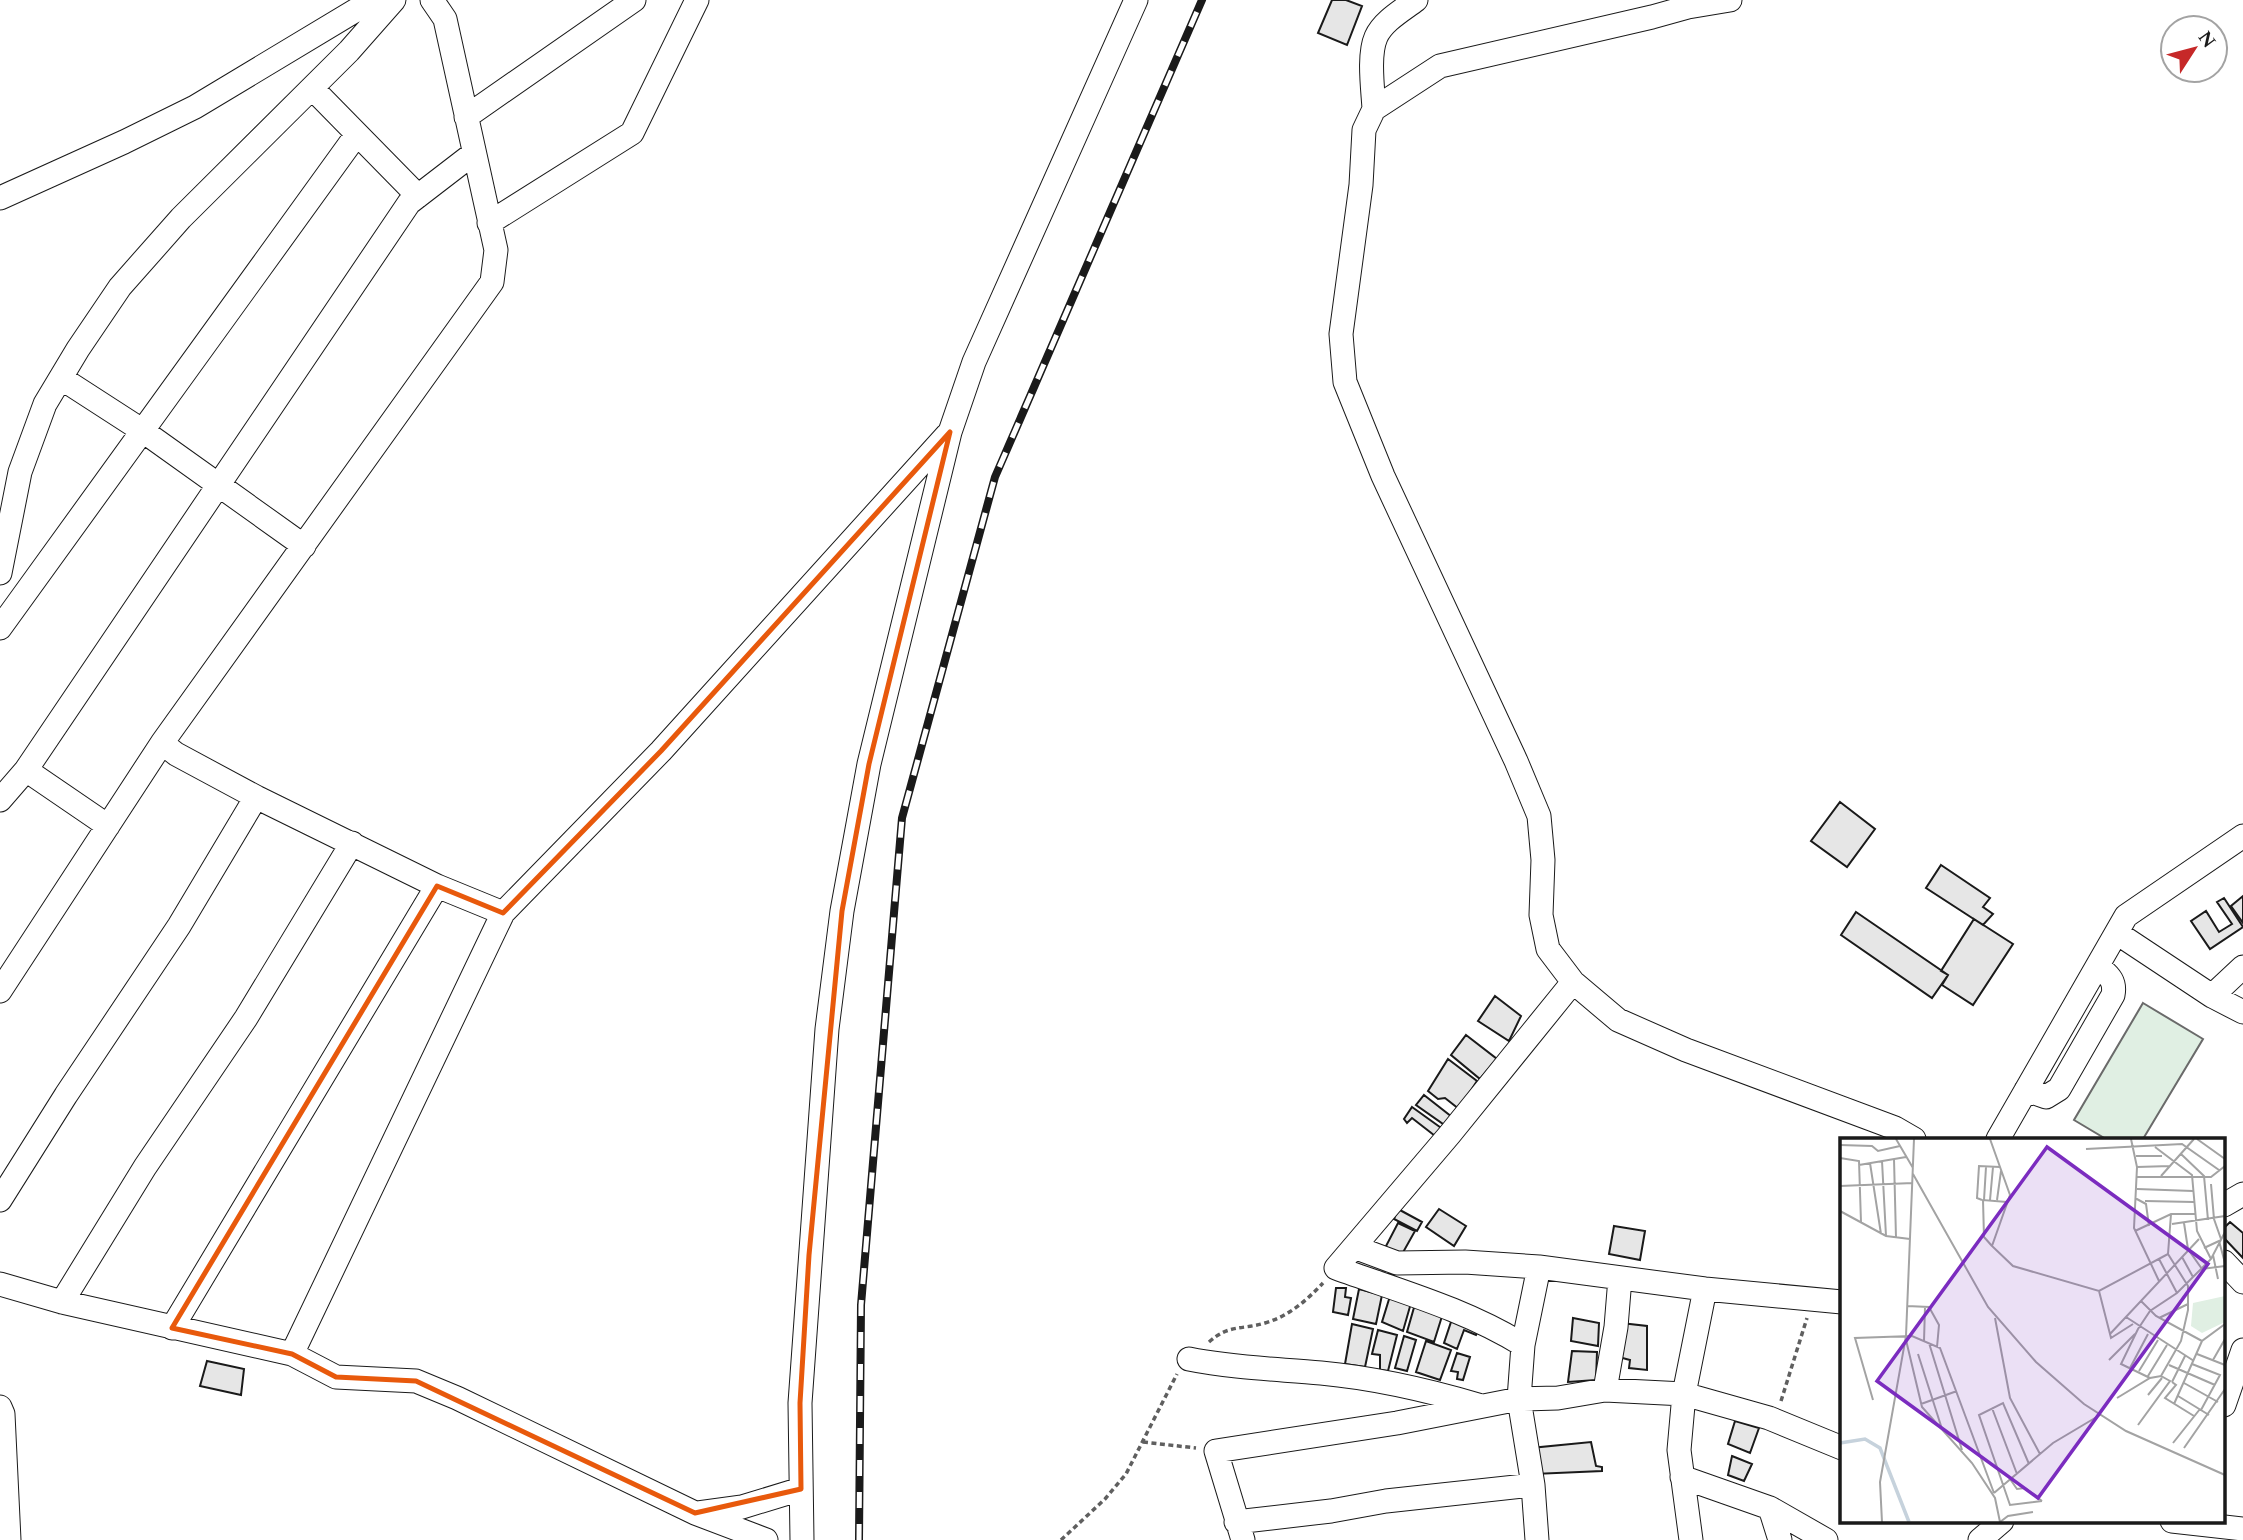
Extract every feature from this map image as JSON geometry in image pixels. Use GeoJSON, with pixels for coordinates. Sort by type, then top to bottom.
{"type":"FeatureCollection","features":[{"type":"Feature","properties":{"kind":"street"},"geometry":{"type":"LineString","coordinates":[[0,198],[195,107],[373,0]]}},
{"type":"Feature","properties":{"kind":"street"},"geometry":{"type":"LineString","coordinates":[[0,573],[20,472],[46,404],[120,287],[181,218],[312,88],[394,0]]}},
{"type":"Feature","properties":{"kind":"street"},"geometry":{"type":"LineString","coordinates":[[0,989],[162,743],[492,282],[496,250],[445,19],[432,0]]}},
{"type":"Feature","properties":{"kind":"street"},"geometry":{"type":"LineString","coordinates":[[466,117],[634,0]]}},
{"type":"Feature","properties":{"kind":"street"},"geometry":{"type":"LineString","coordinates":[[489,223],[632,133],[697,0]]}},
{"type":"Feature","properties":{"kind":"street"},"geometry":{"type":"LineString","coordinates":[[802,1540],[800,1403],[827,1029],[842,911],[869,764],[950,432],[974,362],[1136,0]]}},
{"type":"Feature","properties":{"kind":"street"},"geometry":{"type":"LineString","coordinates":[[1416,0],[1391,19],[1376,38],[1372,64],[1374,109],[1364,130],[1361,185],[1341,334],[1345,382],[1383,476],[1539,816],[1542,835],[1541,915],[1548,949],[1573,982],[1618,1020],[1686,1051],[1895,1128],[1912,1138]]}},
{"type":"Feature","properties":{"kind":"street"},"geometry":{"type":"LineString","coordinates":[[1374,109],[1440,65],[1717,1]]}},
{"type":"Feature","properties":{"kind":"street"},"geometry":{"type":"LineString","coordinates":[[312,88],[418,196]]}},
{"type":"Feature","properties":{"kind":"street"},"geometry":{"type":"LineString","coordinates":[[0,628],[357,134]]}},
{"type":"Feature","properties":{"kind":"street"},"geometry":{"type":"LineString","coordinates":[[0,800],[26,770],[409,203],[474,153]]}},
{"type":"Feature","properties":{"kind":"street"},"geometry":{"type":"LineString","coordinates":[[61,377],[143,431],[304,546]]}},
{"type":"Feature","properties":{"kind":"street"},"geometry":{"type":"LineString","coordinates":[[292,1354],[503,913],[670,741],[950,432]]}},
{"type":"Feature","properties":{"kind":"street"},"geometry":{"type":"LineString","coordinates":[[162,743],[176,754],[256,797],[437,886],[503,913]]}},
{"type":"Feature","properties":{"kind":"street"},"geometry":{"type":"LineString","coordinates":[[26,770],[108,825]]}},
{"type":"Feature","properties":{"kind":"street"},"geometry":{"type":"LineString","coordinates":[[0,1200],[66,1095],[179,926],[256,797]]}},
{"type":"Feature","properties":{"kind":"street"},"geometry":{"type":"LineString","coordinates":[[1999,1138],[2126,916],[2243,836]]}},
{"type":"Feature","properties":{"kind":"street"},"geometry":{"type":"LineString","coordinates":[[62,1302],[145,1167],[246,1018],[352,844]]}},
{"type":"Feature","properties":{"kind":"street"},"geometry":{"type":"LineString","coordinates":[[172,1328],[437,886]]}},
{"type":"Feature","properties":{"kind":"street"},"geometry":{"type":"LineString","coordinates":[[2117,933],[2212,996],[2243,1012]]}},
{"type":"Feature","properties":{"kind":"street"},"geometry":{"type":"LineString","coordinates":[[2212,996],[2243,967]]}},
{"type":"Feature","properties":{"kind":"street"},"geometry":{"type":"LineString","coordinates":[[1523,1345],[1497,1329],[1458,1311],[1336,1268],[1450,1134],[1573,982]]}},
{"type":"Feature","properties":{"kind":"street"},"geometry":{"type":"LineString","coordinates":[[2226,1204],[2243,1194]]}},
{"type":"Feature","properties":{"kind":"street"},"geometry":{"type":"LineString","coordinates":[[1354,1247],[1397,1263],[1465,1262],[1539,1267],[1705,1289],[1840,1302]]}},
{"type":"Feature","properties":{"kind":"street"},"geometry":{"type":"LineString","coordinates":[[2226,1264],[2243,1283]]}},
{"type":"Feature","properties":{"kind":"street"},"geometry":{"type":"LineString","coordinates":[[1537,1540],[1533,1485],[1518,1399],[1523,1345],[1539,1267]]}},
{"type":"Feature","properties":{"kind":"street"},"geometry":{"type":"LineString","coordinates":[[1605,1390],[1616,1327],[1620,1278]]}},
{"type":"Feature","properties":{"kind":"street"},"geometry":{"type":"LineString","coordinates":[[0,1284],[62,1302],[292,1354],[336,1377],[416,1381],[457,1398],[695,1513],[766,1540]]}},
{"type":"Feature","properties":{"kind":"street"},"geometry":{"type":"LineString","coordinates":[[1691,1540],[1679,1450],[1684,1394],[1705,1289]]}},
{"type":"Feature","properties":{"kind":"street"},"geometry":{"type":"LineString","coordinates":[[2226,1400],[2243,1357],[2243,1350]]}},
{"type":"Feature","properties":{"kind":"street"},"geometry":{"type":"LineString","coordinates":[[1189,1359],[1227,1367],[1355,1377],[1416,1387],[1484,1406]]}},
{"type":"Feature","properties":{"kind":"street"},"geometry":{"type":"LineString","coordinates":[[1533,1485],[1386,1501],[1240,1531],[1216,1451],[1397,1423],[1518,1399],[1558,1398],[1605,1390],[1684,1394],[1775,1420],[1840,1447]]}},
{"type":"Feature","properties":{"kind":"street"},"geometry":{"type":"LineString","coordinates":[[0,1407],[3,1414],[9,1540]]}},
{"type":"Feature","properties":{"kind":"street"},"geometry":{"type":"LineString","coordinates":[[1682,1477],[1770,1508],[1826,1540]]}},
{"type":"Feature","properties":{"kind":"street"},"geometry":{"type":"LineString","coordinates":[[695,1513],[742,1507],[801,1489]]}},
{"type":"Feature","properties":{"kind":"street"},"geometry":{"type":"LineString","coordinates":[[1770,1508],[1780,1540]]}},
{"type":"Feature","properties":{"kind":"street"},"geometry":{"type":"LineString","coordinates":[[1980,1540],[2001,1522]]}},
{"type":"Feature","properties":{"kind":"street"},"geometry":{"type":"LineString","coordinates":[[2179,1522],[2197,1540]]}},
{"type":"Feature","properties":{"kind":"street"},"geometry":{"type":"LineString","coordinates":[[2186,1522],[2243,1529]]}},
{"type":"Feature","properties":{"kind":"path"},"geometry":{"type":"LineString","coordinates":[[1061,1540],[1105,1499],[1126,1474],[1167,1398],[1174,1378],[1189,1359],[1220,1332],[1265,1323],[1287,1315],[1305,1302],[1336,1268]]}},
{"type":"Feature","properties":{"kind":"path"},"geometry":{"type":"LineString","coordinates":[[1775,1420],[1812,1299]]}},
{"type":"Feature","properties":{"kind":"path"},"geometry":{"type":"LineString","coordinates":[[1143,1442],[1216,1451]]}},
{"type":"Feature","properties":{"kind":"highlighted area"},"geometry":{"type":"Polygon","coordinates":[[[950,432],[869,764],[842,911],[809,1255],[800,1403],[801,1489],[695,1513],[416,1381],[336,1377],[292,1354],[172,1328],[437,886],[503,913],[661,751],[950,432]]]}},
{"type":"Feature","properties":{"kind":"green space"},"geometry":{"type":"Polygon","coordinates":[[[2143,1003],[2203,1039],[2144,1138],[2104,1138],[2074,1120],[2143,1003]]]}},
{"type":"Feature","properties":{"kind":"building"},"geometry":{"type":"Polygon","coordinates":[[[1332,0],[1346,0],[1362,6],[1347,45],[1318,33],[1332,0]]]}},
{"type":"Feature","properties":{"kind":"building"},"geometry":{"type":"Polygon","coordinates":[[[1840,802],[1875,829],[1847,867],[1811,841],[1840,802]]]}},
{"type":"Feature","properties":{"kind":"building"},"geometry":{"type":"Polygon","coordinates":[[[1941,865],[1990,898],[1983,907],[1993,914],[1983,925],[1926,888],[1941,865]]]}},
{"type":"Feature","properties":{"kind":"building"},"geometry":{"type":"Polygon","coordinates":[[[2243,896],[2243,923],[2231,906],[2243,896]]]}},
{"type":"Feature","properties":{"kind":"building"},"geometry":{"type":"Polygon","coordinates":[[[2224,898],[2243,927],[2210,949],[2191,921],[2206,911],[2219,932],[2232,924],[2217,902],[2224,898]]]}},
{"type":"Feature","properties":{"kind":"building"},"geometry":{"type":"Polygon","coordinates":[[[1856,912],[1948,975],[1932,998],[1841,935],[1856,912]]]}},
{"type":"Feature","properties":{"kind":"building"},"geometry":{"type":"Polygon","coordinates":[[[1974,919],[2013,944],[1973,1005],[1942,985],[1948,975],[1941,971],[1974,919]]]}},
{"type":"Feature","properties":{"kind":"building"},"geometry":{"type":"Polygon","coordinates":[[[1495,996],[1521,1016],[1509,1041],[1478,1021],[1495,996]]]}},
{"type":"Feature","properties":{"kind":"building"},"geometry":{"type":"Polygon","coordinates":[[[1466,1035],[1497,1059],[1480,1079],[1451,1055],[1466,1035]]]}},
{"type":"Feature","properties":{"kind":"building"},"geometry":{"type":"Polygon","coordinates":[[[1448,1059],[1477,1081],[1459,1109],[1445,1098],[1438,1099],[1428,1091],[1448,1059]]]}},
{"type":"Feature","properties":{"kind":"building"},"geometry":{"type":"Polygon","coordinates":[[[1424,1095],[1452,1117],[1446,1126],[1416,1105],[1424,1095]]]}},
{"type":"Feature","properties":{"kind":"building"},"geometry":{"type":"Polygon","coordinates":[[[1412,1107],[1444,1130],[1439,1139],[1412,1118],[1407,1123],[1404,1119],[1412,1107]]]}},
{"type":"Feature","properties":{"kind":"building"},"geometry":{"type":"Polygon","coordinates":[[[1398,1209],[1422,1222],[1417,1231],[1394,1219],[1398,1209]]]}},
{"type":"Feature","properties":{"kind":"building"},"geometry":{"type":"Polygon","coordinates":[[[1439,1209],[1466,1226],[1454,1246],[1426,1227],[1439,1209]]]}},
{"type":"Feature","properties":{"kind":"building"},"geometry":{"type":"Polygon","coordinates":[[[2230,1222],[2243,1233],[2243,1258],[2226,1240],[2226,1226],[2230,1222]]]}},
{"type":"Feature","properties":{"kind":"building"},"geometry":{"type":"Polygon","coordinates":[[[1398,1223],[1415,1231],[1401,1256],[1385,1248],[1398,1223]]]}},
{"type":"Feature","properties":{"kind":"building"},"geometry":{"type":"Polygon","coordinates":[[[1614,1226],[1645,1231],[1640,1260],[1609,1254],[1614,1226]]]}},
{"type":"Feature","properties":{"kind":"building"},"geometry":{"type":"Polygon","coordinates":[[[1336,1288],[1346,1288],[1345,1297],[1351,1298],[1348,1315],[1333,1312],[1336,1288]]]}},
{"type":"Feature","properties":{"kind":"building"},"geometry":{"type":"Polygon","coordinates":[[[1359,1289],[1382,1295],[1376,1324],[1353,1319],[1359,1289]]]}},
{"type":"Feature","properties":{"kind":"building"},"geometry":{"type":"Polygon","coordinates":[[[1390,1296],[1411,1303],[1403,1331],[1382,1322],[1390,1296]]]}},
{"type":"Feature","properties":{"kind":"building"},"geometry":{"type":"Polygon","coordinates":[[[1415,1304],[1443,1313],[1434,1342],[1407,1332],[1415,1304]]]}},
{"type":"Feature","properties":{"kind":"building"},"geometry":{"type":"Polygon","coordinates":[[[1573,1318],[1599,1323],[1598,1346],[1571,1341],[1573,1318]]]}},
{"type":"Feature","properties":{"kind":"building"},"geometry":{"type":"Polygon","coordinates":[[[1452,1319],[1478,1331],[1476,1335],[1464,1330],[1457,1349],[1444,1343],[1452,1319]]]}},
{"type":"Feature","properties":{"kind":"building"},"geometry":{"type":"Polygon","coordinates":[[[1621,1323],[1647,1326],[1647,1370],[1629,1368],[1630,1360],[1615,1356],[1621,1323]]]}},
{"type":"Feature","properties":{"kind":"building"},"geometry":{"type":"Polygon","coordinates":[[[1352,1324],[1373,1329],[1365,1367],[1345,1364],[1352,1324]]]}},
{"type":"Feature","properties":{"kind":"building"},"geometry":{"type":"Polygon","coordinates":[[[1378,1330],[1397,1335],[1388,1371],[1380,1370],[1380,1355],[1372,1354],[1378,1330]]]}},
{"type":"Feature","properties":{"kind":"building"},"geometry":{"type":"Polygon","coordinates":[[[1404,1336],[1416,1340],[1407,1371],[1395,1368],[1404,1336]]]}},
{"type":"Feature","properties":{"kind":"building"},"geometry":{"type":"Polygon","coordinates":[[[1426,1341],[1451,1350],[1440,1380],[1416,1372],[1426,1341]]]}},
{"type":"Feature","properties":{"kind":"building"},"geometry":{"type":"Polygon","coordinates":[[[1572,1351],[1597,1352],[1596,1380],[1568,1382],[1572,1351]]]}},
{"type":"Feature","properties":{"kind":"building"},"geometry":{"type":"Polygon","coordinates":[[[1457,1353],[1470,1357],[1463,1380],[1457,1379],[1458,1372],[1451,1371],[1457,1353]]]}},
{"type":"Feature","properties":{"kind":"building"},"geometry":{"type":"Polygon","coordinates":[[[207,1361],[244,1369],[241,1395],[200,1386],[207,1361]]]}},
{"type":"Feature","properties":{"kind":"building"},"geometry":{"type":"Polygon","coordinates":[[[1735,1421],[1759,1428],[1750,1453],[1728,1444],[1735,1421]]]}},
{"type":"Feature","properties":{"kind":"building"},"geometry":{"type":"Polygon","coordinates":[[[1591,1442],[1596,1466],[1602,1467],[1602,1471],[1534,1474],[1531,1448],[1591,1442]]]}},
{"type":"Feature","properties":{"kind":"building"},"geometry":{"type":"Polygon","coordinates":[[[1732,1456],[1752,1464],[1744,1481],[1728,1475],[1732,1456]]]}},
{"type":"Feature","properties":{"kind":"railway"},"geometry":{"type":"LineString","coordinates":[[859,1540],[861,1305],[902,818],[995,477],[1202,0]]}}]}
